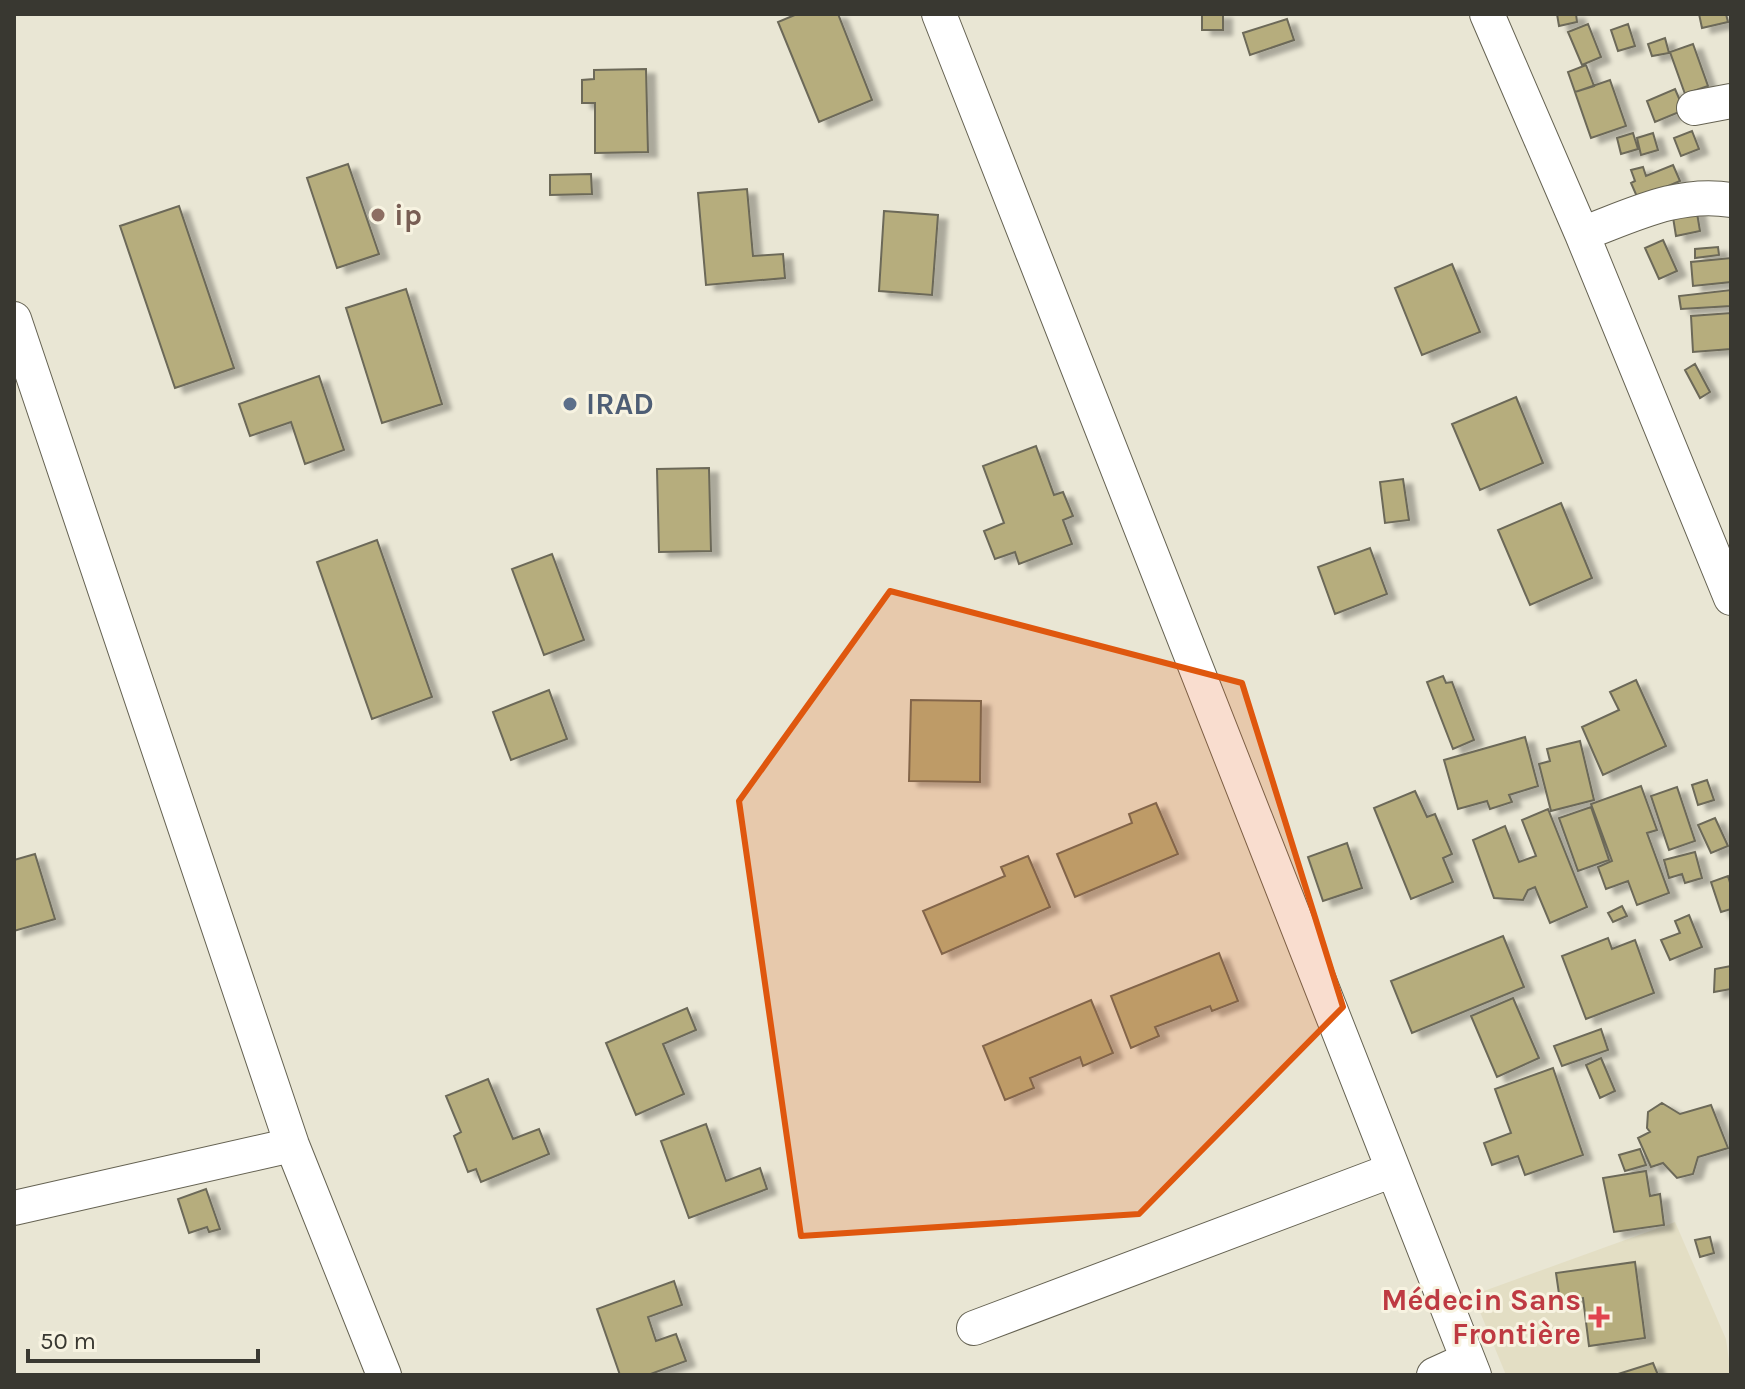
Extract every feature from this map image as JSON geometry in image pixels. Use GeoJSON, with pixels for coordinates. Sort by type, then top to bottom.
{"type":"FeatureCollection","features":[{"type":"Feature","properties":{"kind":"street"},"geometry":{"type":"LineString","coordinates":[[939,14],[1471,1367],[1434,1375]]}},
{"type":"Feature","properties":{"kind":"street"},"geometry":{"type":"LineString","coordinates":[[1487,14],[1582,234],[1731,598]]}},
{"type":"Feature","properties":{"kind":"street"},"geometry":{"type":"LineString","coordinates":[[1694,108],[1731,101]]}},
{"type":"Feature","properties":{"kind":"street"},"geometry":{"type":"LineString","coordinates":[[1582,234],[1671,201],[1708,196],[1731,200]]}},
{"type":"Feature","properties":{"kind":"street"},"geometry":{"type":"LineString","coordinates":[[14,319],[292,1145],[384,1375]]}},
{"type":"Feature","properties":{"kind":"street"},"geometry":{"type":"LineString","coordinates":[[14,1208],[292,1145]]}},
{"type":"Feature","properties":{"kind":"street"},"geometry":{"type":"LineString","coordinates":[[974,1328],[1393,1170]]}},
{"type":"Feature","properties":{"kind":"highlighted area"},"geometry":{"type":"Polygon","coordinates":[[[890,591],[1242,683],[1343,1007],[1139,1214],[801,1236],[739,801],[890,591]]]}},
{"type":"Feature","properties":{"kind":"shaded area","name":"Médecin Sans Frontière"},"geometry":{"type":"Polygon","coordinates":[[[1675,1222],[1726,1339],[1731,1375],[1506,1375],[1473,1295],[1675,1222]]]}},
{"type":"Feature","properties":{"kind":"building"},"geometry":{"type":"Polygon","coordinates":[[[797,14],[838,14],[872,100],[819,122],[778,22],[797,14]]]}},
{"type":"Feature","properties":{"kind":"building"},"geometry":{"type":"Polygon","coordinates":[[[1202,14],[1223,14],[1223,30],[1202,30],[1202,14]]]}},
{"type":"Feature","properties":{"kind":"building"},"geometry":{"type":"Polygon","coordinates":[[[1557,14],[1576,14],[1577,22],[1559,26],[1557,14]]]}},
{"type":"Feature","properties":{"kind":"building"},"geometry":{"type":"Polygon","coordinates":[[[1699,14],[1726,14],[1728,22],[1702,28],[1699,14]]]}},
{"type":"Feature","properties":{"kind":"building"},"geometry":{"type":"Polygon","coordinates":[[[1287,19],[1294,40],[1250,55],[1243,33],[1287,19]]]}},
{"type":"Feature","properties":{"kind":"building"},"geometry":{"type":"Polygon","coordinates":[[[1588,24],[1601,57],[1582,65],[1568,32],[1588,24]]]}},
{"type":"Feature","properties":{"kind":"building"},"geometry":{"type":"Polygon","coordinates":[[[1628,24],[1635,46],[1618,51],[1611,30],[1628,24]]]}},
{"type":"Feature","properties":{"kind":"building"},"geometry":{"type":"Polygon","coordinates":[[[1665,38],[1669,53],[1652,56],[1648,44],[1665,38]]]}},
{"type":"Feature","properties":{"kind":"building"},"geometry":{"type":"Polygon","coordinates":[[[1693,44],[1708,86],[1685,94],[1670,52],[1693,44]]]}},
{"type":"Feature","properties":{"kind":"building"},"geometry":{"type":"Polygon","coordinates":[[[1586,65],[1594,86],[1575,92],[1568,72],[1586,65]]]}},
{"type":"Feature","properties":{"kind":"building"},"geometry":{"type":"Polygon","coordinates":[[[646,69],[648,152],[595,153],[595,103],[582,103],[582,80],[594,79],[594,70],[646,69]]]}},
{"type":"Feature","properties":{"kind":"building"},"geometry":{"type":"Polygon","coordinates":[[[1610,80],[1626,126],[1591,138],[1575,92],[1610,80]]]}},
{"type":"Feature","properties":{"kind":"building"},"geometry":{"type":"Polygon","coordinates":[[[1675,89],[1684,110],[1655,122],[1647,101],[1675,89]]]}},
{"type":"Feature","properties":{"kind":"building"},"geometry":{"type":"Polygon","coordinates":[[[1692,131],[1699,149],[1681,156],[1674,138],[1692,131]]]}},
{"type":"Feature","properties":{"kind":"building"},"geometry":{"type":"Polygon","coordinates":[[[1633,133],[1638,149],[1621,154],[1617,138],[1633,133]]]}},
{"type":"Feature","properties":{"kind":"building"},"geometry":{"type":"Polygon","coordinates":[[[1653,133],[1658,150],[1641,155],[1637,138],[1653,133]]]}},
{"type":"Feature","properties":{"kind":"building"},"geometry":{"type":"Polygon","coordinates":[[[348,164],[379,254],[337,268],[307,178],[348,164]]]}},
{"type":"Feature","properties":{"kind":"building"},"geometry":{"type":"Polygon","coordinates":[[[1673,165],[1680,181],[1638,199],[1631,183],[1635,181],[1631,170],[1643,167],[1646,176],[1673,165]]]}},
{"type":"Feature","properties":{"kind":"building"},"geometry":{"type":"Polygon","coordinates":[[[591,174],[592,194],[550,195],[550,175],[591,174]]]}},
{"type":"Feature","properties":{"kind":"building"},"geometry":{"type":"Polygon","coordinates":[[[747,189],[753,256],[783,254],[785,278],[706,285],[698,193],[747,189]]]}},
{"type":"Feature","properties":{"kind":"building"},"geometry":{"type":"Polygon","coordinates":[[[179,206],[234,368],[175,388],[120,226],[179,206]]]}},
{"type":"Feature","properties":{"kind":"building"},"geometry":{"type":"Polygon","coordinates":[[[1696,207],[1700,231],[1676,236],[1672,211],[1696,207]]]}},
{"type":"Feature","properties":{"kind":"building"},"geometry":{"type":"Polygon","coordinates":[[[884,211],[938,215],[932,295],[879,291],[884,211]]]}},
{"type":"Feature","properties":{"kind":"building"},"geometry":{"type":"Polygon","coordinates":[[[1663,240],[1677,271],[1659,279],[1645,248],[1663,240]]]}},
{"type":"Feature","properties":{"kind":"building"},"geometry":{"type":"Polygon","coordinates":[[[1718,247],[1719,255],[1695,258],[1695,249],[1718,247]]]}},
{"type":"Feature","properties":{"kind":"building"},"geometry":{"type":"Polygon","coordinates":[[[1731,258],[1731,282],[1693,286],[1691,262],[1731,258]]]}},
{"type":"Feature","properties":{"kind":"building"},"geometry":{"type":"Polygon","coordinates":[[[1452,264],[1480,332],[1422,355],[1395,288],[1452,264]]]}},
{"type":"Feature","properties":{"kind":"building"},"geometry":{"type":"Polygon","coordinates":[[[406,289],[442,404],[382,423],[346,308],[406,289]]]}},
{"type":"Feature","properties":{"kind":"building"},"geometry":{"type":"Polygon","coordinates":[[[1731,290],[1731,306],[1681,309],[1679,296],[1731,290]]]}},
{"type":"Feature","properties":{"kind":"building"},"geometry":{"type":"Polygon","coordinates":[[[1731,313],[1731,349],[1693,352],[1691,316],[1731,313]]]}},
{"type":"Feature","properties":{"kind":"building"},"geometry":{"type":"Polygon","coordinates":[[[1695,364],[1710,392],[1700,398],[1685,370],[1695,364]]]}},
{"type":"Feature","properties":{"kind":"building"},"geometry":{"type":"Polygon","coordinates":[[[319,376],[344,450],[305,464],[291,422],[250,436],[239,404],[319,376]]]}},
{"type":"Feature","properties":{"kind":"building"},"geometry":{"type":"Polygon","coordinates":[[[1516,397],[1543,463],[1480,490],[1452,424],[1516,397]]]}},
{"type":"Feature","properties":{"kind":"building"},"geometry":{"type":"Polygon","coordinates":[[[1036,446],[1054,495],[1063,492],[1073,516],[1063,520],[1072,544],[1019,564],[1015,552],[995,559],[984,531],[1004,523],[983,466],[1036,446]]]}},
{"type":"Feature","properties":{"kind":"building"},"geometry":{"type":"Polygon","coordinates":[[[709,468],[711,551],[659,552],[657,469],[709,468]]]}},
{"type":"Feature","properties":{"kind":"building"},"geometry":{"type":"Polygon","coordinates":[[[1403,479],[1409,520],[1385,523],[1380,482],[1403,479]]]}},
{"type":"Feature","properties":{"kind":"building"},"geometry":{"type":"Polygon","coordinates":[[[1561,503],[1592,578],[1530,605],[1498,530],[1561,503]]]}},
{"type":"Feature","properties":{"kind":"building"},"geometry":{"type":"Polygon","coordinates":[[[377,540],[432,697],[372,719],[317,562],[377,540]]]}},
{"type":"Feature","properties":{"kind":"building"},"geometry":{"type":"Polygon","coordinates":[[[1370,548],[1387,594],[1335,614],[1318,567],[1370,548]]]}},
{"type":"Feature","properties":{"kind":"building"},"geometry":{"type":"Polygon","coordinates":[[[552,554],[584,640],[544,655],[512,569],[552,554]]]}},
{"type":"Feature","properties":{"kind":"building"},"geometry":{"type":"Polygon","coordinates":[[[1443,676],[1446,683],[1452,682],[1474,740],[1453,749],[1427,682],[1443,676]]]}},
{"type":"Feature","properties":{"kind":"building"},"geometry":{"type":"Polygon","coordinates":[[[1636,680],[1666,746],[1603,775],[1582,727],[1619,710],[1610,692],[1636,680]]]}},
{"type":"Feature","properties":{"kind":"building"},"geometry":{"type":"Polygon","coordinates":[[[549,690],[567,739],[511,760],[493,712],[549,690]]]}},
{"type":"Feature","properties":{"kind":"building"},"geometry":{"type":"Polygon","coordinates":[[[911,700],[981,701],[980,782],[909,781],[911,700]]]}},
{"type":"Feature","properties":{"kind":"building"},"geometry":{"type":"Polygon","coordinates":[[[1525,737],[1538,786],[1509,795],[1512,802],[1490,809],[1487,801],[1458,809],[1444,760],[1525,737]]]}},
{"type":"Feature","properties":{"kind":"building"},"geometry":{"type":"Polygon","coordinates":[[[1580,741],[1594,800],[1551,811],[1539,764],[1550,761],[1547,749],[1580,741]]]}},
{"type":"Feature","properties":{"kind":"building"},"geometry":{"type":"Polygon","coordinates":[[[1707,780],[1714,800],[1698,805],[1692,785],[1707,780]]]}},
{"type":"Feature","properties":{"kind":"building"},"geometry":{"type":"Polygon","coordinates":[[[1641,786],[1657,830],[1647,833],[1669,893],[1637,905],[1628,881],[1606,889],[1598,867],[1612,861],[1591,804],[1641,786]]]}},
{"type":"Feature","properties":{"kind":"building"},"geometry":{"type":"Polygon","coordinates":[[[1677,787],[1695,841],[1669,850],[1651,796],[1677,787]]]}},
{"type":"Feature","properties":{"kind":"building"},"geometry":{"type":"Polygon","coordinates":[[[1415,791],[1427,817],[1435,814],[1452,854],[1443,858],[1453,882],[1411,899],[1374,808],[1415,791]]]}},
{"type":"Feature","properties":{"kind":"building"},"geometry":{"type":"Polygon","coordinates":[[[1156,803],[1178,854],[1075,897],[1057,854],[1132,823],[1129,814],[1156,803]]]}},
{"type":"Feature","properties":{"kind":"building"},"geometry":{"type":"Polygon","coordinates":[[[1591,807],[1609,860],[1578,871],[1559,818],[1591,807]]]}},
{"type":"Feature","properties":{"kind":"building"},"geometry":{"type":"Polygon","coordinates":[[[1548,809],[1587,907],[1550,923],[1535,887],[1528,890],[1523,900],[1494,898],[1473,840],[1505,826],[1519,862],[1536,856],[1522,820],[1548,809]]]}},
{"type":"Feature","properties":{"kind":"building"},"geometry":{"type":"Polygon","coordinates":[[[1715,818],[1728,846],[1711,853],[1698,825],[1715,818]]]}},
{"type":"Feature","properties":{"kind":"building"},"geometry":{"type":"Polygon","coordinates":[[[1347,843],[1362,888],[1323,901],[1308,857],[1347,843]]]}},
{"type":"Feature","properties":{"kind":"building"},"geometry":{"type":"Polygon","coordinates":[[[1695,852],[1702,878],[1685,883],[1682,874],[1669,878],[1664,860],[1695,852]]]}},
{"type":"Feature","properties":{"kind":"building"},"geometry":{"type":"Polygon","coordinates":[[[35,854],[55,919],[14,931],[14,860],[35,854]]]}},
{"type":"Feature","properties":{"kind":"building"},"geometry":{"type":"Polygon","coordinates":[[[1028,856],[1050,907],[942,954],[923,911],[1005,876],[1001,867],[1028,856]]]}},
{"type":"Feature","properties":{"kind":"building"},"geometry":{"type":"Polygon","coordinates":[[[1728,876],[1731,909],[1721,912],[1711,882],[1728,876]]]}},
{"type":"Feature","properties":{"kind":"building"},"geometry":{"type":"Polygon","coordinates":[[[1622,906],[1627,916],[1613,922],[1608,913],[1622,906]]]}},
{"type":"Feature","properties":{"kind":"building"},"geometry":{"type":"Polygon","coordinates":[[[1689,915],[1702,947],[1670,960],[1661,940],[1680,933],[1675,921],[1689,915]]]}},
{"type":"Feature","properties":{"kind":"building"},"geometry":{"type":"Polygon","coordinates":[[[1503,936],[1524,987],[1412,1033],[1391,981],[1503,936]]]}},
{"type":"Feature","properties":{"kind":"building"},"geometry":{"type":"Polygon","coordinates":[[[1608,938],[1612,949],[1635,940],[1654,993],[1586,1019],[1562,956],[1608,938]]]}},
{"type":"Feature","properties":{"kind":"building"},"geometry":{"type":"Polygon","coordinates":[[[1219,953],[1238,1001],[1212,1011],[1210,1006],[1155,1027],[1159,1036],[1131,1048],[1111,996],[1219,953]]]}},
{"type":"Feature","properties":{"kind":"building"},"geometry":{"type":"Polygon","coordinates":[[[1731,966],[1731,989],[1714,992],[1715,969],[1731,966]]]}},
{"type":"Feature","properties":{"kind":"building"},"geometry":{"type":"Polygon","coordinates":[[[1513,998],[1539,1058],[1497,1077],[1471,1016],[1513,998]]]}},
{"type":"Feature","properties":{"kind":"building"},"geometry":{"type":"Polygon","coordinates":[[[1091,1000],[1113,1053],[1083,1066],[1080,1057],[1030,1078],[1034,1088],[1005,1100],[983,1046],[1091,1000]]]}},
{"type":"Feature","properties":{"kind":"building"},"geometry":{"type":"Polygon","coordinates":[[[687,1008],[696,1030],[663,1044],[684,1094],[636,1115],[606,1043],[687,1008]]]}},
{"type":"Feature","properties":{"kind":"building"},"geometry":{"type":"Polygon","coordinates":[[[1601,1029],[1608,1050],[1562,1066],[1554,1046],[1601,1029]]]}},
{"type":"Feature","properties":{"kind":"building"},"geometry":{"type":"Polygon","coordinates":[[[1601,1058],[1615,1091],[1600,1098],[1586,1065],[1601,1058]]]}},
{"type":"Feature","properties":{"kind":"building"},"geometry":{"type":"Polygon","coordinates":[[[1553,1068],[1583,1155],[1525,1175],[1518,1156],[1492,1165],[1484,1143],[1511,1133],[1495,1089],[1553,1068]]]}},
{"type":"Feature","properties":{"kind":"building"},"geometry":{"type":"Polygon","coordinates":[[[488,1079],[513,1139],[539,1129],[549,1154],[481,1182],[476,1169],[468,1172],[454,1136],[461,1132],[446,1096],[488,1079]]]}},
{"type":"Feature","properties":{"kind":"building"},"geometry":{"type":"Polygon","coordinates":[[[1662,1103],[1680,1114],[1711,1105],[1728,1148],[1698,1157],[1693,1174],[1677,1178],[1663,1163],[1651,1167],[1638,1138],[1650,1132],[1647,1128],[1648,1112],[1662,1103]]]}},
{"type":"Feature","properties":{"kind":"building"},"geometry":{"type":"Polygon","coordinates":[[[706,1124],[726,1181],[760,1168],[767,1189],[689,1218],[661,1141],[706,1124]]]}},
{"type":"Feature","properties":{"kind":"building"},"geometry":{"type":"Polygon","coordinates":[[[1640,1149],[1646,1165],[1625,1171],[1619,1155],[1640,1149]]]}},
{"type":"Feature","properties":{"kind":"building"},"geometry":{"type":"Polygon","coordinates":[[[1646,1171],[1650,1196],[1660,1194],[1664,1225],[1614,1232],[1603,1178],[1646,1171]]]}},
{"type":"Feature","properties":{"kind":"building"},"geometry":{"type":"Polygon","coordinates":[[[206,1189],[220,1229],[209,1232],[207,1227],[189,1233],[178,1199],[206,1189]]]}},
{"type":"Feature","properties":{"kind":"building"},"geometry":{"type":"Polygon","coordinates":[[[1710,1237],[1714,1253],[1700,1257],[1695,1240],[1710,1237]]]}},
{"type":"Feature","properties":{"kind":"building"},"geometry":{"type":"Polygon","coordinates":[[[1635,1262],[1645,1338],[1589,1346],[1583,1298],[1560,1301],[1556,1273],[1635,1262]]]}},
{"type":"Feature","properties":{"kind":"building"},"geometry":{"type":"Polygon","coordinates":[[[674,1281],[682,1305],[648,1317],[656,1341],[676,1334],[686,1361],[648,1375],[620,1375],[597,1309],[674,1281]]]}},
{"type":"Feature","properties":{"kind":"building"},"geometry":{"type":"Polygon","coordinates":[[[1653,1363],[1658,1375],[1615,1375],[1653,1363]]]}},
{"type":"Feature","properties":{"kind":"place","name":"ip"},"geometry":{"type":"Point","coordinates":[378,215]}},
{"type":"Feature","properties":{"kind":"place","name":"IRAD"},"geometry":{"type":"Point","coordinates":[570,404]}},
{"type":"Feature","properties":{"kind":"place","name":"Médecin Sans Frontière"},"geometry":{"type":"Point","coordinates":[1599,1317]}}]}
